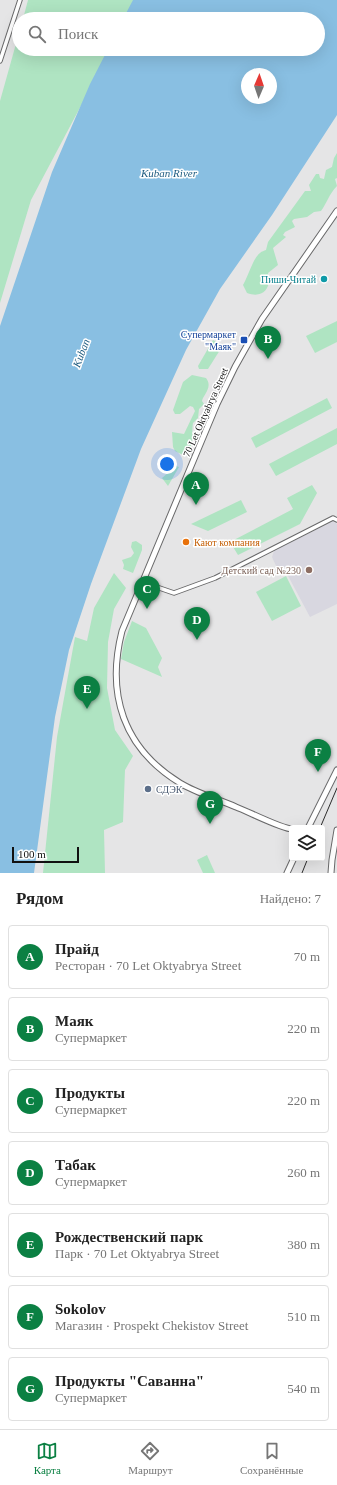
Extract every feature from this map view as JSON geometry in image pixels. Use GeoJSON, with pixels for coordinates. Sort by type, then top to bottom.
{"type":"FeatureCollection","features":[{"type":"Feature","properties":{"kind":"main road","name":"70 Let Oktyabrya Street"},"geometry":{"type":"LineString","coordinates":[[289,829],[181,784],[161,770],[131,738],[118,700],[116,662],[122,631],[217,404],[235,367],[262,319],[337,211]]}},
{"type":"Feature","properties":{"kind":"main road"},"geometry":{"type":"LineString","coordinates":[[310,825],[337,770]]}},
{"type":"Feature","properties":{"kind":"main road"},"geometry":{"type":"LineString","coordinates":[[331,873],[337,830]]}},
{"type":"Feature","properties":{"kind":"main road"},"geometry":{"type":"LineString","coordinates":[[287,873],[293,861]]}},
{"type":"Feature","properties":{"kind":"street"},"geometry":{"type":"LineString","coordinates":[[16,12],[20,0]]}},
{"type":"Feature","properties":{"kind":"street"},"geometry":{"type":"LineString","coordinates":[[0,61],[12,24]]}},
{"type":"Feature","properties":{"kind":"street"},"geometry":{"type":"LineString","coordinates":[[142,582],[174,593],[215,578],[333,518],[337,520]]}},
{"type":"Feature","properties":{"kind":"shaded area","name":"Детский сад №230"},"geometry":{"type":"Polygon","coordinates":[[[333,521],[337,524],[337,604],[310,617],[286,572],[277,568],[272,557],[274,551],[333,521]]]}},
{"type":"Feature","properties":{"kind":"green space"},"geometry":{"type":"Polygon","coordinates":[[[28,0],[138,0],[132,12],[25,12],[28,0]]]}},
{"type":"Feature","properties":{"kind":"green space"},"geometry":{"type":"Polygon","coordinates":[[[13,56],[107,56],[31,200],[0,303],[0,101],[13,56]]]}},
{"type":"Feature","properties":{"kind":"green space"},"geometry":{"type":"Polygon","coordinates":[[[337,153],[337,178],[335,179],[337,186],[323,208],[321,211],[314,212],[307,217],[294,219],[292,221],[295,227],[285,232],[283,235],[286,237],[273,248],[278,265],[268,273],[269,283],[267,288],[258,295],[247,293],[243,285],[257,255],[266,250],[268,242],[305,191],[311,191],[309,185],[316,174],[319,174],[320,178],[324,179],[326,170],[332,167],[337,153]]]}},
{"type":"Feature","properties":{"kind":"green space"},"geometry":{"type":"Polygon","coordinates":[[[337,321],[337,342],[315,353],[306,336],[337,321]]]}},
{"type":"Feature","properties":{"kind":"green space"},"geometry":{"type":"Polygon","coordinates":[[[213,340],[221,345],[220,350],[208,369],[199,369],[198,366],[213,340]]]}},
{"type":"Feature","properties":{"kind":"green space"},"geometry":{"type":"Polygon","coordinates":[[[192,375],[206,378],[209,384],[202,401],[204,404],[199,409],[198,418],[193,423],[191,444],[185,456],[175,451],[173,447],[172,432],[184,434],[195,411],[193,407],[190,406],[180,414],[175,414],[173,410],[183,382],[192,375]]]}},
{"type":"Feature","properties":{"kind":"green space"},"geometry":{"type":"Polygon","coordinates":[[[327,398],[332,408],[256,448],[251,438],[327,398]]]}},
{"type":"Feature","properties":{"kind":"green space"},"geometry":{"type":"Polygon","coordinates":[[[337,428],[337,444],[276,476],[269,464],[337,428]]]}},
{"type":"Feature","properties":{"kind":"green space"},"geometry":{"type":"Polygon","coordinates":[[[176,466],[179,467],[168,486],[162,478],[176,466]]]}},
{"type":"Feature","properties":{"kind":"green space"},"geometry":{"type":"Polygon","coordinates":[[[312,485],[317,493],[300,524],[238,555],[230,542],[293,509],[287,498],[312,485]]]}},
{"type":"Feature","properties":{"kind":"green space"},"geometry":{"type":"Polygon","coordinates":[[[241,500],[247,512],[208,531],[191,524],[241,500]]]}},
{"type":"Feature","properties":{"kind":"green space"},"geometry":{"type":"Polygon","coordinates":[[[136,541],[142,545],[142,550],[133,573],[123,569],[124,565],[122,560],[131,557],[134,553],[131,547],[132,542],[136,541]]]}},
{"type":"Feature","properties":{"kind":"green space"},"geometry":{"type":"Polygon","coordinates":[[[114,573],[126,588],[114,609],[108,642],[107,688],[115,730],[133,756],[125,770],[123,822],[104,830],[105,873],[43,873],[57,737],[75,637],[87,641],[94,608],[114,573]]]}},
{"type":"Feature","properties":{"kind":"green space"},"geometry":{"type":"Polygon","coordinates":[[[286,576],[301,606],[272,621],[256,592],[286,576]]]}},
{"type":"Feature","properties":{"kind":"green space"},"geometry":{"type":"Polygon","coordinates":[[[132,621],[146,628],[162,658],[158,667],[162,677],[121,659],[124,642],[132,621]]]}},
{"type":"Feature","properties":{"kind":"green space"},"geometry":{"type":"Polygon","coordinates":[[[207,855],[215,873],[203,873],[197,860],[207,855]]]}},
{"type":"Feature","properties":{"kind":"water","name":"Kuban River"},"geometry":{"type":"Polygon","coordinates":[[[133,0],[337,0],[337,115],[272,215],[220,289],[186,350],[141,449],[91,584],[69,650],[55,717],[34,873],[0,873],[0,326],[52,172],[90,84],[104,56],[325,56],[325,12],[127,12],[133,0]]]}},
{"type":"Feature","properties":{"kind":"tram line"},"geometry":{"type":"LineString","coordinates":[[321,825],[337,788]]}},
{"type":"Feature","properties":{"kind":"tram line"},"geometry":{"type":"LineString","coordinates":[[302,873],[307,861]]}},
{"type":"Feature","properties":{"kind":"place","name":"Пиши-Читай"},"geometry":{"type":"Point","coordinates":[324,279]}},
{"type":"Feature","properties":{"kind":"place","name":"Супермаркет \"Маяк\""},"geometry":{"type":"Point","coordinates":[244,340]}},
{"type":"Feature","properties":{"kind":"place","name":"Маяк"},"geometry":{"type":"Point","coordinates":[268,359]}},
{"type":"Feature","properties":{"kind":"place","name":"Прайд"},"geometry":{"type":"Point","coordinates":[196,505]}},
{"type":"Feature","properties":{"kind":"place","name":"Кают компания"},"geometry":{"type":"Point","coordinates":[186,542]}},
{"type":"Feature","properties":{"kind":"place","name":"Детский сад №230"},"geometry":{"type":"Point","coordinates":[309,570]}},
{"type":"Feature","properties":{"kind":"place","name":"Продукты"},"geometry":{"type":"Point","coordinates":[147,609]}},
{"type":"Feature","properties":{"kind":"place","name":"Табак"},"geometry":{"type":"Point","coordinates":[197,640]}},
{"type":"Feature","properties":{"kind":"place","name":"Рождественский парк"},"geometry":{"type":"Point","coordinates":[87,709]}},
{"type":"Feature","properties":{"kind":"place","name":"Sokolov"},"geometry":{"type":"Point","coordinates":[318,772]}},
{"type":"Feature","properties":{"kind":"place","name":"СДЭК"},"geometry":{"type":"Point","coordinates":[148,789]}},
{"type":"Feature","properties":{"kind":"place","name":"Продукты \"Саванна\""},"geometry":{"type":"Point","coordinates":[210,824]}},
{"type":"Feature","properties":{"kind":"water label","name":"Kuban"},"geometry":{"type":"Point","coordinates":[81,353]}}]}
